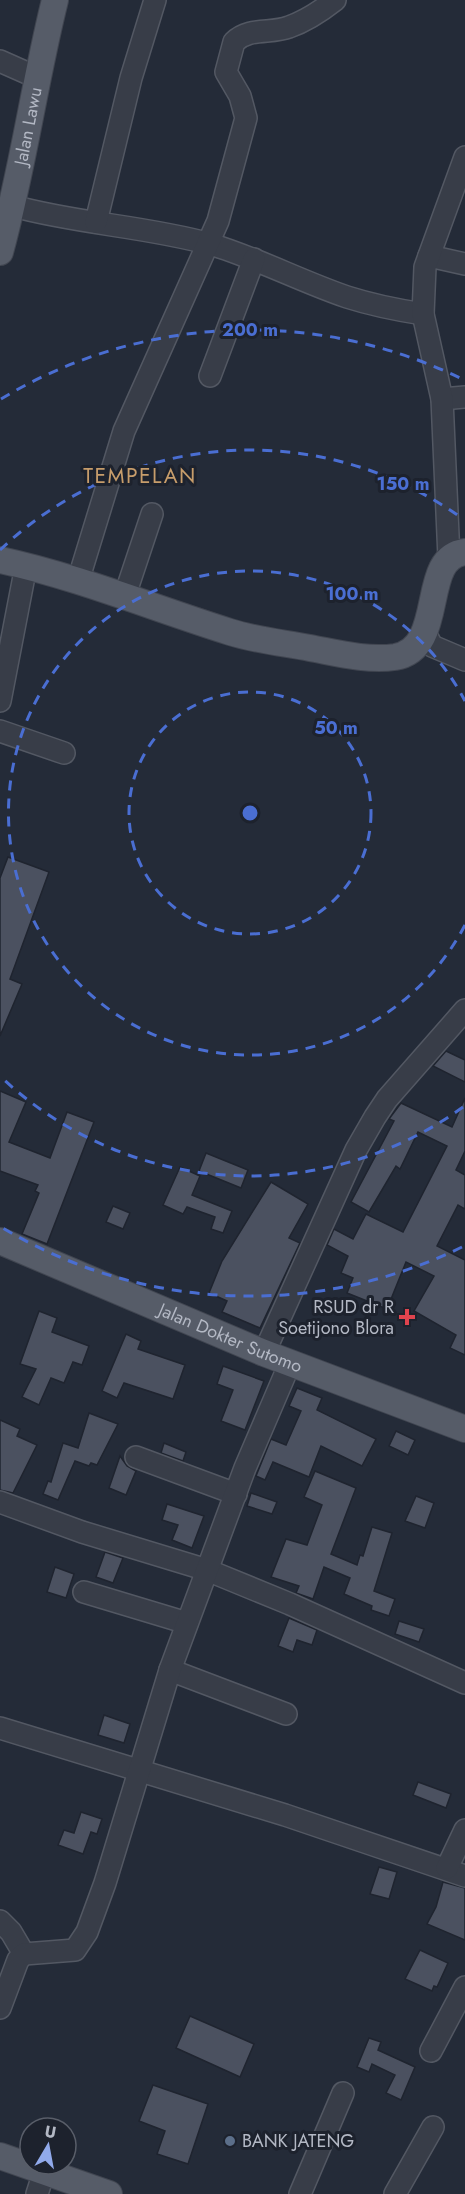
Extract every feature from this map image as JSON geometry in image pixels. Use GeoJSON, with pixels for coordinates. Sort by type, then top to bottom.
{"type":"FeatureCollection","features":[{"type":"Feature","properties":{"kind":"main road","name":"Jalan Lawu"},"geometry":{"type":"LineString","coordinates":[[0,252],[13,206],[36,77],[55,0]]}},
{"type":"Feature","properties":{"kind":"main road"},"geometry":{"type":"LineString","coordinates":[[0,560],[125,595],[232,633],[355,657],[396,657],[409,652],[425,633],[442,570],[457,555]]}},
{"type":"Feature","properties":{"kind":"main road","name":"Jalan Dokter Sutomo"},"geometry":{"type":"LineString","coordinates":[[0,1241],[264,1353],[465,1429]]}},
{"type":"Feature","properties":{"kind":"main road"},"geometry":{"type":"LineString","coordinates":[[0,2156],[40,2183],[109,2194]]}},
{"type":"Feature","properties":{"kind":"street"},"geometry":{"type":"LineString","coordinates":[[96,222],[131,78],[155,0]]}},
{"type":"Feature","properties":{"kind":"street"},"geometry":{"type":"LineString","coordinates":[[78,581],[124,431],[210,244],[246,118],[240,96],[226,72],[234,42],[258,30],[287,28],[312,16],[335,0]]}},
{"type":"Feature","properties":{"kind":"street"},"geometry":{"type":"LineString","coordinates":[[0,62],[36,77]]}},
{"type":"Feature","properties":{"kind":"street"},"geometry":{"type":"LineString","coordinates":[[457,555],[442,399],[423,314],[425,267],[465,157]]}},
{"type":"Feature","properties":{"kind":"street"},"geometry":{"type":"LineString","coordinates":[[13,206],[55,217],[146,228],[210,244],[348,297],[423,314]]}},
{"type":"Feature","properties":{"kind":"street"},"geometry":{"type":"LineString","coordinates":[[429,256],[465,264]]}},
{"type":"Feature","properties":{"kind":"street"},"geometry":{"type":"LineString","coordinates":[[210,376],[254,259]]}},
{"type":"Feature","properties":{"kind":"street"},"geometry":{"type":"LineString","coordinates":[[442,399],[465,397]]}},
{"type":"Feature","properties":{"kind":"street"},"geometry":{"type":"LineString","coordinates":[[125,595],[152,514]]}},
{"type":"Feature","properties":{"kind":"street"},"geometry":{"type":"LineString","coordinates":[[0,701],[26,566]]}},
{"type":"Feature","properties":{"kind":"street"},"geometry":{"type":"LineString","coordinates":[[425,633],[432,646],[465,660]]}},
{"type":"Feature","properties":{"kind":"street"},"geometry":{"type":"LineString","coordinates":[[0,731],[64,753]]}},
{"type":"Feature","properties":{"kind":"street"},"geometry":{"type":"LineString","coordinates":[[264,1353],[356,1150],[387,1100],[457,1031],[465,1010]]}},
{"type":"Feature","properties":{"kind":"street"},"geometry":{"type":"LineString","coordinates":[[0,2008],[18,1960],[24,1954],[75,1950],[81,1942],[105,1883],[170,1670],[236,1494],[290,1363]]}},
{"type":"Feature","properties":{"kind":"street"},"geometry":{"type":"LineString","coordinates":[[136,1458],[236,1494]]}},
{"type":"Feature","properties":{"kind":"street"},"geometry":{"type":"LineString","coordinates":[[0,1502],[82,1532],[207,1570],[290,1604],[465,1683]]}},
{"type":"Feature","properties":{"kind":"street"},"geometry":{"type":"LineString","coordinates":[[84,1592],[187,1623]]}},
{"type":"Feature","properties":{"kind":"street"},"geometry":{"type":"LineString","coordinates":[[170,1670],[286,1714]]}},
{"type":"Feature","properties":{"kind":"street"},"geometry":{"type":"LineString","coordinates":[[0,1728],[285,1815],[456,1872],[465,1830]]}},
{"type":"Feature","properties":{"kind":"street"},"geometry":{"type":"LineString","coordinates":[[0,1921],[11,1932],[24,1954]]}},
{"type":"Feature","properties":{"kind":"street"},"geometry":{"type":"LineString","coordinates":[[431,2051],[465,1987]]}},
{"type":"Feature","properties":{"kind":"street"},"geometry":{"type":"LineString","coordinates":[[300,2194],[343,2093]]}},
{"type":"Feature","properties":{"kind":"street"},"geometry":{"type":"LineString","coordinates":[[395,2194],[433,2127]]}},
{"type":"Feature","properties":{"kind":"building"},"geometry":{"type":"Polygon","coordinates":[[[8,857],[49,872],[10,979],[22,984],[0,1036],[0,878],[8,857]]]}},
{"type":"Feature","properties":{"kind":"building"},"geometry":{"type":"Polygon","coordinates":[[[446,1051],[465,1060],[465,1082],[433,1066],[446,1051]]]}},
{"type":"Feature","properties":{"kind":"building"},"geometry":{"type":"Polygon","coordinates":[[[0,1091],[26,1102],[9,1142],[50,1158],[67,1112],[94,1122],[47,1244],[22,1234],[39,1193],[35,1191],[38,1185],[0,1171],[0,1091]]]}},
{"type":"Feature","properties":{"kind":"building"},"geometry":{"type":"Polygon","coordinates":[[[465,1098],[465,1151],[456,1170],[465,1175],[465,1209],[458,1205],[437,1246],[465,1260],[465,1355],[450,1348],[456,1335],[414,1311],[434,1276],[406,1262],[387,1309],[347,1293],[353,1278],[341,1273],[348,1256],[327,1245],[334,1229],[353,1239],[366,1214],[403,1232],[447,1146],[418,1132],[400,1169],[396,1166],[369,1212],[351,1202],[394,1121],[389,1119],[401,1103],[452,1127],[465,1098]]]}},
{"type":"Feature","properties":{"kind":"building"},"geometry":{"type":"Polygon","coordinates":[[[206,1153],[248,1170],[241,1188],[199,1171],[206,1153]]]}},
{"type":"Feature","properties":{"kind":"building"},"geometry":{"type":"Polygon","coordinates":[[[180,1167],[200,1176],[192,1195],[232,1211],[223,1233],[211,1229],[215,1217],[187,1207],[183,1214],[163,1205],[180,1167]]]}},
{"type":"Feature","properties":{"kind":"building"},"geometry":{"type":"Polygon","coordinates":[[[271,1182],[308,1204],[289,1238],[300,1243],[260,1328],[222,1312],[227,1301],[209,1293],[222,1261],[271,1182]]]}},
{"type":"Feature","properties":{"kind":"building"},"geometry":{"type":"Polygon","coordinates":[[[113,1206],[130,1213],[123,1229],[106,1222],[113,1206]]]}},
{"type":"Feature","properties":{"kind":"building"},"geometry":{"type":"Polygon","coordinates":[[[39,1311],[57,1318],[52,1332],[89,1346],[82,1365],[73,1362],[64,1383],[51,1378],[39,1405],[22,1397],[36,1369],[20,1364],[39,1311]]]}},
{"type":"Feature","properties":{"kind":"building"},"geometry":{"type":"Polygon","coordinates":[[[126,1334],[141,1341],[138,1349],[185,1365],[173,1399],[124,1383],[117,1398],[102,1391],[126,1334]]]}},
{"type":"Feature","properties":{"kind":"building"},"geometry":{"type":"Polygon","coordinates":[[[223,1366],[264,1381],[245,1430],[221,1421],[233,1390],[217,1384],[223,1366]]]}},
{"type":"Feature","properties":{"kind":"building"},"geometry":{"type":"Polygon","coordinates":[[[297,1388],[322,1398],[317,1410],[376,1439],[362,1466],[321,1446],[309,1477],[273,1462],[265,1480],[256,1476],[271,1439],[286,1445],[301,1411],[289,1406],[297,1388]]]}},
{"type":"Feature","properties":{"kind":"building"},"geometry":{"type":"Polygon","coordinates":[[[89,1413],[118,1424],[97,1465],[91,1463],[89,1466],[75,1461],[58,1500],[43,1494],[48,1481],[51,1482],[63,1443],[78,1448],[89,1413]]]}},
{"type":"Feature","properties":{"kind":"building"},"geometry":{"type":"Polygon","coordinates":[[[0,1420],[20,1429],[17,1436],[37,1445],[13,1493],[0,1490],[0,1420]]]}},
{"type":"Feature","properties":{"kind":"building"},"geometry":{"type":"Polygon","coordinates":[[[396,1431],[415,1440],[408,1455],[389,1446],[396,1431]]]}},
{"type":"Feature","properties":{"kind":"building"},"geometry":{"type":"Polygon","coordinates":[[[164,1443],[186,1452],[183,1461],[161,1453],[164,1443]]]}},
{"type":"Feature","properties":{"kind":"building"},"geometry":{"type":"Polygon","coordinates":[[[120,1456],[127,1466],[136,1471],[126,1495],[109,1488],[120,1456]]]}},
{"type":"Feature","properties":{"kind":"building"},"geometry":{"type":"Polygon","coordinates":[[[315,1471],[356,1488],[331,1554],[357,1565],[360,1555],[363,1556],[372,1527],[392,1533],[374,1591],[395,1599],[389,1616],[371,1610],[372,1606],[344,1594],[350,1578],[324,1567],[313,1599],[296,1593],[299,1586],[271,1577],[286,1539],[307,1545],[322,1505],[304,1497],[315,1471]]]}},
{"type":"Feature","properties":{"kind":"building"},"geometry":{"type":"Polygon","coordinates":[[[251,1493],[277,1502],[272,1514],[247,1506],[251,1493]]]}},
{"type":"Feature","properties":{"kind":"building"},"geometry":{"type":"Polygon","coordinates":[[[416,1496],[434,1503],[425,1528],[405,1521],[416,1496]]]}},
{"type":"Feature","properties":{"kind":"building"},"geometry":{"type":"Polygon","coordinates":[[[167,1504],[204,1516],[192,1548],[172,1540],[178,1525],[162,1520],[167,1504]]]}},
{"type":"Feature","properties":{"kind":"building"},"geometry":{"type":"Polygon","coordinates":[[[105,1552],[123,1558],[113,1583],[96,1577],[105,1552]]]}},
{"type":"Feature","properties":{"kind":"building"},"geometry":{"type":"Polygon","coordinates":[[[55,1567],[74,1574],[66,1598],[47,1592],[55,1567]]]}},
{"type":"Feature","properties":{"kind":"building"},"geometry":{"type":"Polygon","coordinates":[[[289,1618],[317,1630],[312,1645],[297,1640],[293,1652],[278,1646],[289,1618]]]}},
{"type":"Feature","properties":{"kind":"building"},"geometry":{"type":"Polygon","coordinates":[[[399,1621],[424,1629],[419,1642],[395,1634],[399,1621]]]}},
{"type":"Feature","properties":{"kind":"building"},"geometry":{"type":"Polygon","coordinates":[[[104,1715],[130,1724],[124,1743],[98,1735],[104,1715]]]}},
{"type":"Feature","properties":{"kind":"building"},"geometry":{"type":"Polygon","coordinates":[[[418,1782],[451,1794],[446,1808],[413,1795],[418,1782]]]}},
{"type":"Feature","properties":{"kind":"building"},"geometry":{"type":"Polygon","coordinates":[[[81,1812],[102,1819],[97,1834],[91,1832],[83,1854],[58,1845],[64,1830],[74,1833],[81,1812]]]}},
{"type":"Feature","properties":{"kind":"building"},"geometry":{"type":"Polygon","coordinates":[[[379,1867],[397,1872],[389,1899],[370,1894],[379,1867]]]}},
{"type":"Feature","properties":{"kind":"building"},"geometry":{"type":"Polygon","coordinates":[[[443,1882],[465,1888],[465,1940],[427,1924],[436,1907],[443,1882]]]}},
{"type":"Feature","properties":{"kind":"building"},"geometry":{"type":"Polygon","coordinates":[[[420,1950],[448,1963],[437,1987],[434,1986],[432,1991],[405,1979],[420,1950]]]}},
{"type":"Feature","properties":{"kind":"building"},"geometry":{"type":"Polygon","coordinates":[[[190,2016],[254,2044],[240,2077],[176,2048],[190,2016]]]}},
{"type":"Feature","properties":{"kind":"building"},"geometry":{"type":"Polygon","coordinates":[[[369,2038],[381,2042],[378,2050],[415,2067],[401,2100],[386,2093],[395,2075],[372,2064],[369,2072],[357,2067],[369,2038]]]}},
{"type":"Feature","properties":{"kind":"building"},"geometry":{"type":"Polygon","coordinates":[[[153,2085],[208,2104],[188,2164],[157,2154],[165,2131],[139,2121],[153,2085]]]}},
{"type":"Feature","properties":{"kind":"place","name":"RSUD dr R Soetijono Blora"},"geometry":{"type":"Point","coordinates":[407,1317]}},
{"type":"Feature","properties":{"kind":"place","name":"BANK JATENG"},"geometry":{"type":"Point","coordinates":[230,2141]}},
{"type":"Feature","properties":{"kind":"district","name":"TEMPELAN"},"geometry":{"type":"Point","coordinates":[140,476]}}]}
